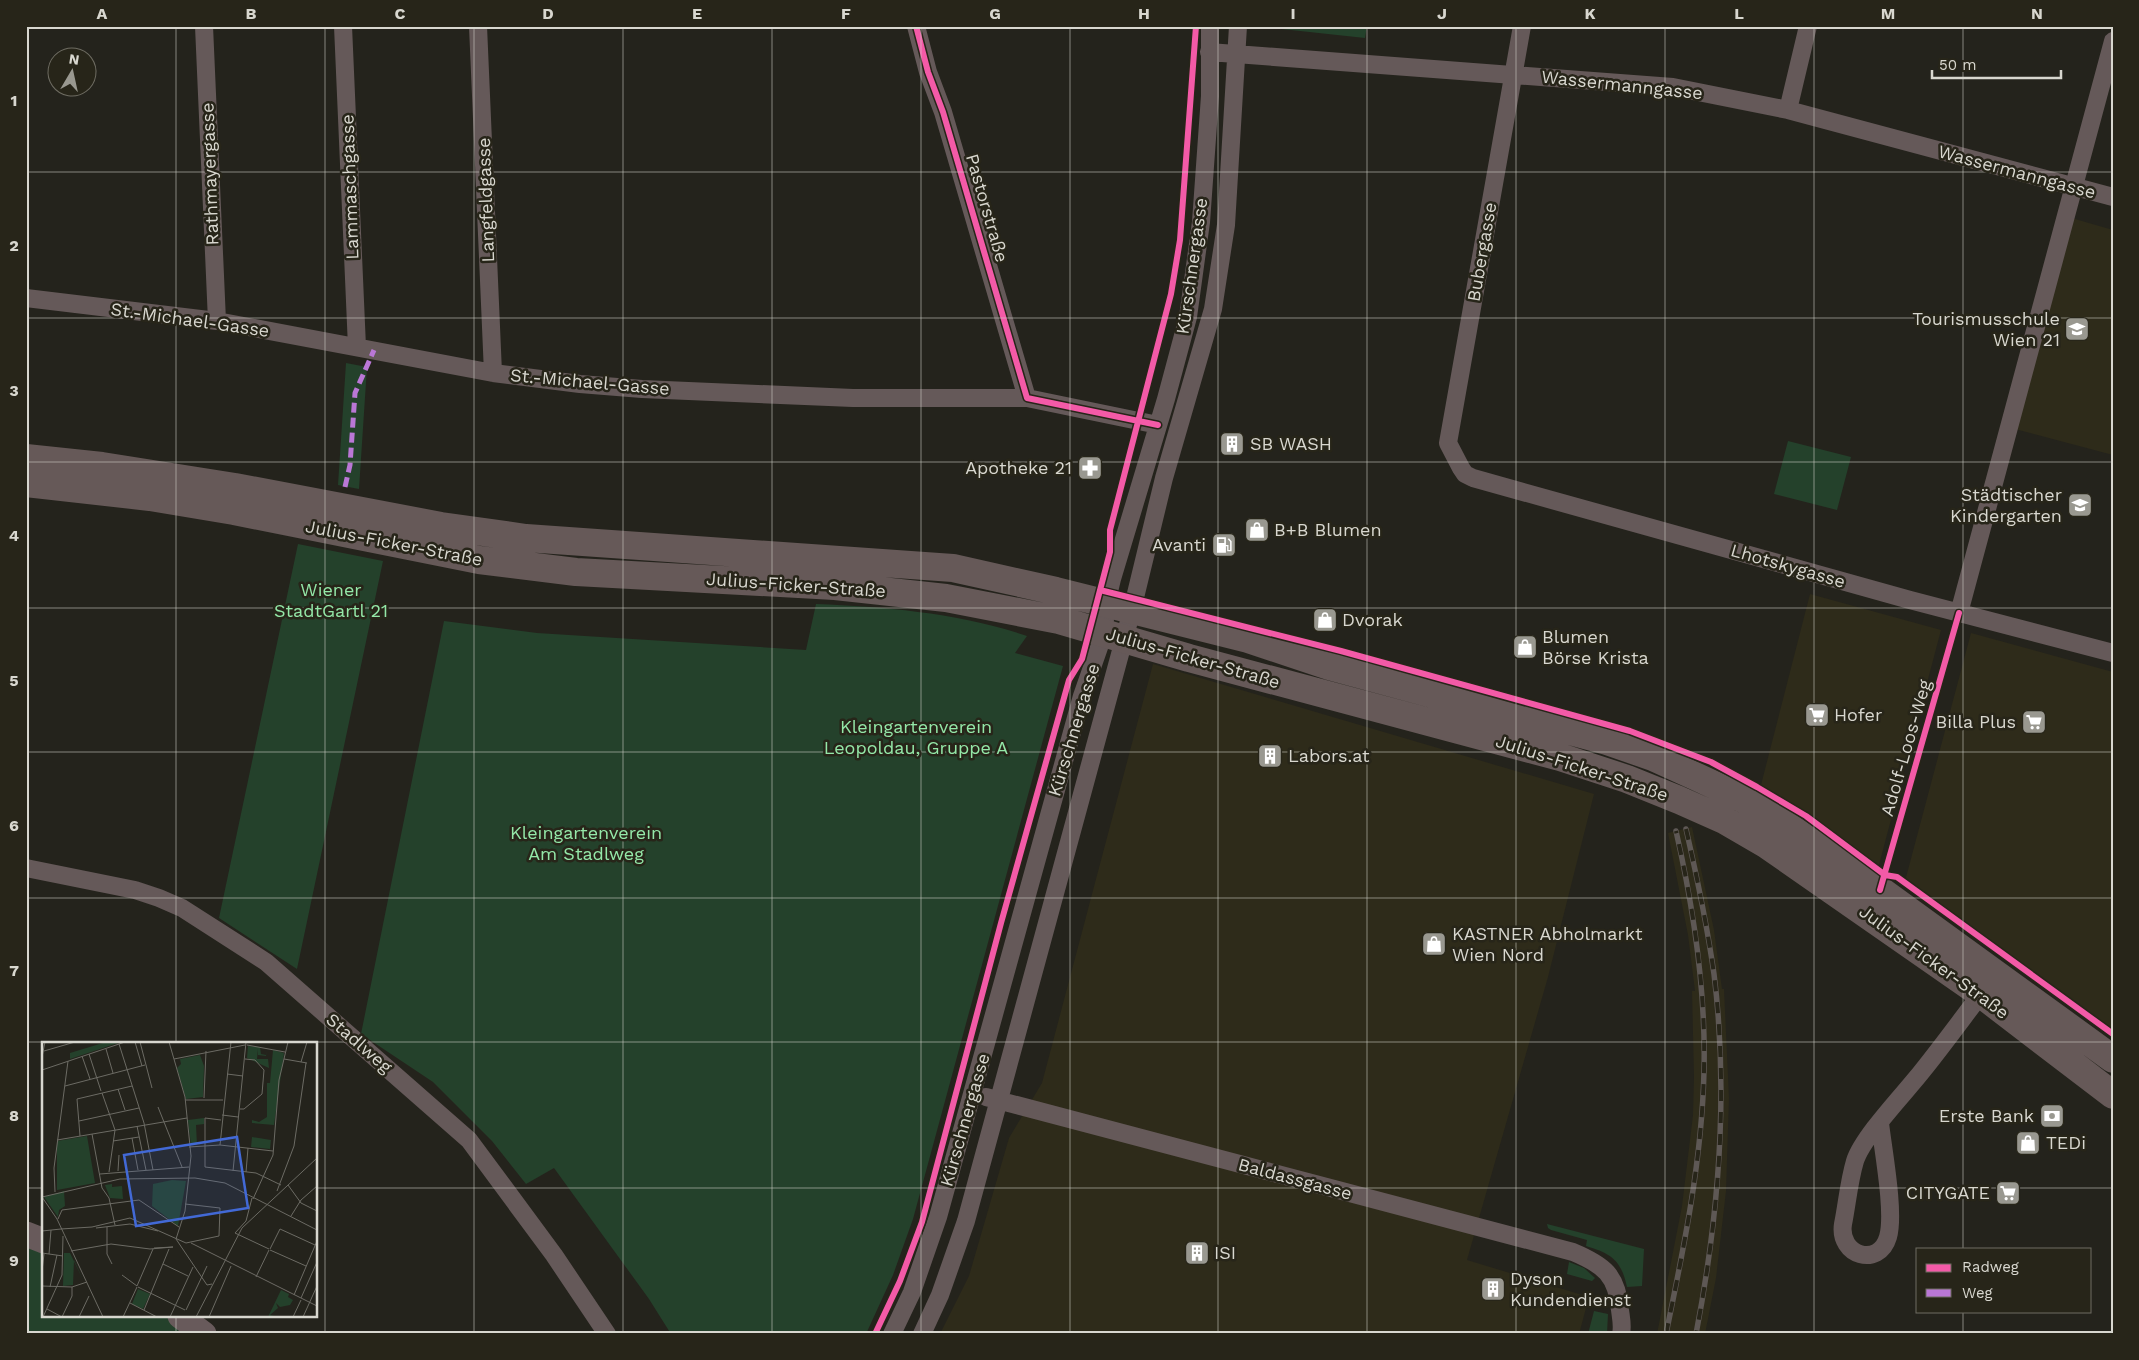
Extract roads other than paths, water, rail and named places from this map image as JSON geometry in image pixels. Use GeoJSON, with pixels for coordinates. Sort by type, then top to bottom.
{"type":"FeatureCollection","features":[{"type":"Feature","properties":{"kind":"main road","name":"Julius-Ficker-Straße"},"geometry":{"type":"LineString","coordinates":[[26,458],[102,466],[235,487],[441,526],[510,536],[953,568],[1248,639],[1330,666],[1606,741],[1653,757],[1740,797],[1779,820],[1988,984],[2113,1095]]}},
{"type":"Feature","properties":{"kind":"main road","name":"Julius-Ficker-Straße"},"geometry":{"type":"LineString","coordinates":[[26,483],[142,496],[234,511],[479,560],[576,572],[835,586],[946,598],[1059,620],[1560,757],[1627,779],[1724,820],[2113,1060]]}},
{"type":"Feature","properties":{"kind":"street","name":"Rathmayergasse"},"geometry":{"type":"LineString","coordinates":[[204,26],[217,321]]}},
{"type":"Feature","properties":{"kind":"street","name":"Lammaschgasse"},"geometry":{"type":"LineString","coordinates":[[343,26],[357,347]]}},
{"type":"Feature","properties":{"kind":"street","name":"Langfeldgasse"},"geometry":{"type":"LineString","coordinates":[[478,26],[493,373]]}},
{"type":"Feature","properties":{"kind":"street","name":"Pastorstraße"},"geometry":{"type":"LineString","coordinates":[[916,26],[928,72],[943,112],[1027,398]]}},
{"type":"Feature","properties":{"kind":"street","name":"Kürschnergasse"},"geometry":{"type":"LineString","coordinates":[[922,1334],[940,1295],[966,1221],[998,1099],[1114,636],[1106,604],[1188,317],[1201,222],[1210,96],[1210,26]]}},
{"type":"Feature","properties":{"kind":"street","name":"Kürschnergasse"},"geometry":{"type":"LineString","coordinates":[[892,1334],[924,1259],[973,1094],[1082,696],[1114,636],[1132,610],[1164,478],[1213,309],[1226,225],[1238,54],[1238,26]]}},
{"type":"Feature","properties":{"kind":"street","name":"Bubergasse"},"geometry":{"type":"LineString","coordinates":[[1465,474],[1448,443],[1522,26]]}},
{"type":"Feature","properties":{"kind":"street"},"geometry":{"type":"LineString","coordinates":[[1788,110],[1808,26]]}},
{"type":"Feature","properties":{"kind":"street"},"geometry":{"type":"LineString","coordinates":[[1959,613],[2113,41]]}},
{"type":"Feature","properties":{"kind":"street","name":"Wassermanngasse"},"geometry":{"type":"LineString","coordinates":[[1209,52],[1673,87],[1788,110],[2113,197]]}},
{"type":"Feature","properties":{"kind":"street","name":"St.-Michael-Gasse"},"geometry":{"type":"LineString","coordinates":[[26,298],[217,321],[493,373],[642,389],[853,398],[1027,398],[1158,425]]}},
{"type":"Feature","properties":{"kind":"street","name":"Lhotskygasse"},"geometry":{"type":"LineString","coordinates":[[1465,474],[1473,478],[1959,613],[2113,653]]}},
{"type":"Feature","properties":{"kind":"street","name":"Stadlweg"},"geometry":{"type":"LineString","coordinates":[[26,868],[135,890],[160,898],[182,908],[266,962],[469,1140],[554,1255],[607,1334]]}},
{"type":"Feature","properties":{"kind":"street"},"geometry":{"type":"LineString","coordinates":[[1880,1124],[1890,1213],[1888,1237],[1883,1247],[1874,1254],[1860,1255],[1847,1246],[1841,1234],[1856,1159],[1880,1124],[1988,984]]}},
{"type":"Feature","properties":{"kind":"street","name":"Baldassgasse"},"geometry":{"type":"LineString","coordinates":[[973,1094],[998,1099],[1573,1252],[1596,1262],[1611,1275],[1619,1299],[1621,1334]]}},
{"type":"Feature","properties":{"kind":"street"},"geometry":{"type":"LineString","coordinates":[[26,1234],[42,1240]]}},
{"type":"Feature","properties":{"kind":"street"},"geometry":{"type":"LineString","coordinates":[[183,1318],[204,1334]]}},
{"type":"Feature","properties":{"kind":"railway"},"geometry":{"type":"LineString","coordinates":[[1686,829],[1714,974],[1721,1065],[1721,1110],[1716,1200],[1711,1245],[1696,1334]]}},
{"type":"Feature","properties":{"kind":"railway"},"geometry":{"type":"LineString","coordinates":[[1666,1334],[1696,1170],[1703,1104],[1704,1071],[1703,1010],[1698,950],[1676,831]]}},
{"type":"Feature","properties":{"kind":"place","name":"Tourismusschule Wien 21"},"geometry":{"type":"Point","coordinates":[2077,329]}},
{"type":"Feature","properties":{"kind":"place","name":"SB WASH"},"geometry":{"type":"Point","coordinates":[1232,444]}},
{"type":"Feature","properties":{"kind":"place","name":"Apotheke 21"},"geometry":{"type":"Point","coordinates":[1090,468]}},
{"type":"Feature","properties":{"kind":"place","name":"Städtischer Kindergarten"},"geometry":{"type":"Point","coordinates":[2080,505]}},
{"type":"Feature","properties":{"kind":"place","name":"B+B Blumen"},"geometry":{"type":"Point","coordinates":[1257,530]}},
{"type":"Feature","properties":{"kind":"place","name":"Avanti"},"geometry":{"type":"Point","coordinates":[1224,545]}},
{"type":"Feature","properties":{"kind":"place","name":"Dvorak"},"geometry":{"type":"Point","coordinates":[1325,620]}},
{"type":"Feature","properties":{"kind":"place","name":"Blumen Börse Krista"},"geometry":{"type":"Point","coordinates":[1525,647]}},
{"type":"Feature","properties":{"kind":"place","name":"Hofer"},"geometry":{"type":"Point","coordinates":[1817,715]}},
{"type":"Feature","properties":{"kind":"place","name":"Billa Plus"},"geometry":{"type":"Point","coordinates":[2034,722]}},
{"type":"Feature","properties":{"kind":"place","name":"Labors.at"},"geometry":{"type":"Point","coordinates":[1270,756]}},
{"type":"Feature","properties":{"kind":"place","name":"KASTNER Abholmarkt Wien Nord"},"geometry":{"type":"Point","coordinates":[1434,944]}},
{"type":"Feature","properties":{"kind":"place","name":"Erste Bank"},"geometry":{"type":"Point","coordinates":[2052,1116]}},
{"type":"Feature","properties":{"kind":"place","name":"TEDi"},"geometry":{"type":"Point","coordinates":[2028,1143]}},
{"type":"Feature","properties":{"kind":"place","name":"CITYGATE"},"geometry":{"type":"Point","coordinates":[2008,1193]}},
{"type":"Feature","properties":{"kind":"place","name":"ISI"},"geometry":{"type":"Point","coordinates":[1197,1253]}},
{"type":"Feature","properties":{"kind":"place","name":"Dyson Kundendienst"},"geometry":{"type":"Point","coordinates":[1493,1289]}},
{"type":"Feature","properties":{"kind":"park label","name":"Wiener StadtGartl 21"},"geometry":{"type":"Point","coordinates":[331,600]}},
{"type":"Feature","properties":{"kind":"park label","name":"Kleingartenverein Leopoldau, Gruppe A"},"geometry":{"type":"Point","coordinates":[916,738]}},
{"type":"Feature","properties":{"kind":"park label","name":"Kleingartenverein Am Stadlweg"},"geometry":{"type":"Point","coordinates":[586,843]}}]}
